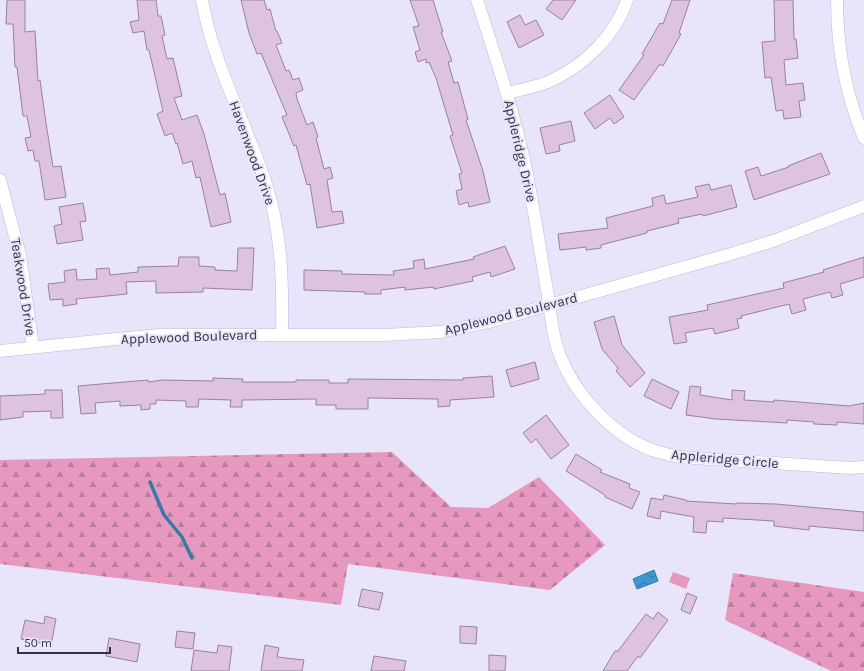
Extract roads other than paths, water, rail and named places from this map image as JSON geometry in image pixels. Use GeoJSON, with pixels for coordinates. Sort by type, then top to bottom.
{"type":"FeatureCollection","features":[{"type":"Feature","properties":{"kind":"street","name":"Havenwood Drive"},"geometry":{"type":"LineString","coordinates":[[202,0],[205,18],[216,56],[259,165],[273,209],[282,268],[282,335]]}},
{"type":"Feature","properties":{"kind":"street","name":"Appleridge Drive"},"geometry":{"type":"LineString","coordinates":[[477,0],[507,93],[521,144],[549,305]]}},
{"type":"Feature","properties":{"kind":"street"},"geometry":{"type":"LineString","coordinates":[[507,93],[548,82],[582,62],[611,31],[627,0]]}},
{"type":"Feature","properties":{"kind":"street"},"geometry":{"type":"LineString","coordinates":[[837,0],[838,31],[842,58],[853,105],[864,138]]}},
{"type":"Feature","properties":{"kind":"street","name":"Teakwood Drive"},"geometry":{"type":"LineString","coordinates":[[0,180],[20,255],[33,347]]}},
{"type":"Feature","properties":{"kind":"street","name":"Applewood Boulevard"},"geometry":{"type":"LineString","coordinates":[[0,352],[33,347],[160,335],[384,335],[441,332],[489,322],[773,241],[864,206]]}},
{"type":"Feature","properties":{"kind":"street","name":"Appleridge Circle"},"geometry":{"type":"LineString","coordinates":[[549,305],[561,358],[577,389],[602,417],[623,434],[652,450],[686,458],[851,468],[864,467]]}},
{"type":"Feature","properties":{"kind":"water"},"geometry":{"type":"Polygon","coordinates":[[[654,570],[658,581],[637,589],[633,579],[654,570]]]}},
{"type":"Feature","properties":{"kind":"waterway"},"geometry":{"type":"LineString","coordinates":[[150,482],[164,515],[182,537],[192,558]]}}]}
